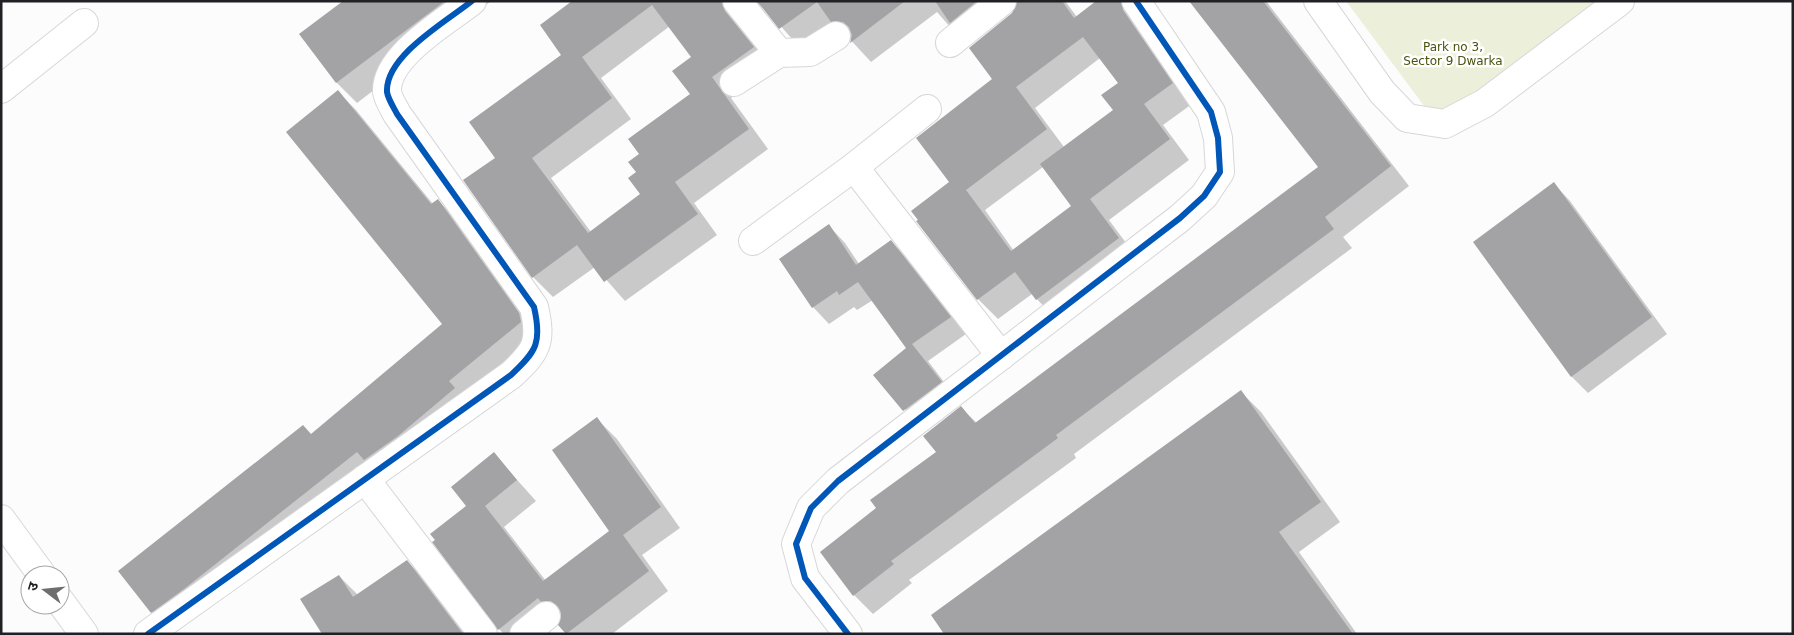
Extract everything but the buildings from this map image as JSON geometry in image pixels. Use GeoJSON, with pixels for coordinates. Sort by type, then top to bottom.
{"type":"FeatureCollection","features":[{"type":"Feature","properties":{"kind":"street"},"geometry":{"type":"LineString","coordinates":[[148,634],[178,625],[364,479],[511,375],[530,358],[539,339],[534,307],[397,114],[387,93],[392,72],[405,53],[472,1]]}},
{"type":"Feature","properties":{"kind":"street"},"geometry":{"type":"LineString","coordinates":[[737,1],[779,53]]}},
{"type":"Feature","properties":{"kind":"street"},"geometry":{"type":"LineString","coordinates":[[950,43],[1002,1]]}},
{"type":"Feature","properties":{"kind":"street"},"geometry":{"type":"LineString","coordinates":[[848,634],[805,578],[796,544],[811,508],[838,481],[1180,218],[1204,196],[1220,172],[1218,138],[1211,112],[1136,1]]}},
{"type":"Feature","properties":{"kind":"street"},"geometry":{"type":"LineString","coordinates":[[1318,1],[1382,92],[1406,118],[1445,124],[1485,104],[1620,1]]}},
{"type":"Feature","properties":{"kind":"street"},"geometry":{"type":"LineString","coordinates":[[1,89],[84,23]]}},
{"type":"Feature","properties":{"kind":"street"},"geometry":{"type":"LineString","coordinates":[[734,82],[779,53],[810,52],[836,36]]}},
{"type":"Feature","properties":{"kind":"street"},"geometry":{"type":"LineString","coordinates":[[753,241],[854,168],[927,109]]}},
{"type":"Feature","properties":{"kind":"street"},"geometry":{"type":"LineString","coordinates":[[854,168],[1001,356]]}},
{"type":"Feature","properties":{"kind":"street"},"geometry":{"type":"LineString","coordinates":[[364,479],[483,634]]}},
{"type":"Feature","properties":{"kind":"street"},"geometry":{"type":"LineString","coordinates":[[1,519],[35,565]]}},
{"type":"Feature","properties":{"kind":"street"},"geometry":{"type":"LineString","coordinates":[[70,615],[84,634]]}},
{"type":"Feature","properties":{"kind":"street"},"geometry":{"type":"LineString","coordinates":[[524,634],[546,616]]}},
{"type":"Feature","properties":{"kind":"green space","name":"Park no 3, Sector 9 Dwarka"},"geometry":{"type":"Polygon","coordinates":[[[1346,1],[1607,1],[1442,130],[1346,1]]]}},
{"type":"Feature","properties":{"kind":"cycle path"},"geometry":{"type":"LineString","coordinates":[[148,634],[511,375],[532,352],[537,338],[534,307],[397,114],[387,92],[389,79],[396,65],[406,53],[419,40],[472,1]]}},
{"type":"Feature","properties":{"kind":"cycle path"},"geometry":{"type":"LineString","coordinates":[[848,634],[805,578],[796,544],[811,508],[838,481],[1180,218],[1204,196],[1220,172],[1218,138],[1211,112],[1136,1]]}}]}
